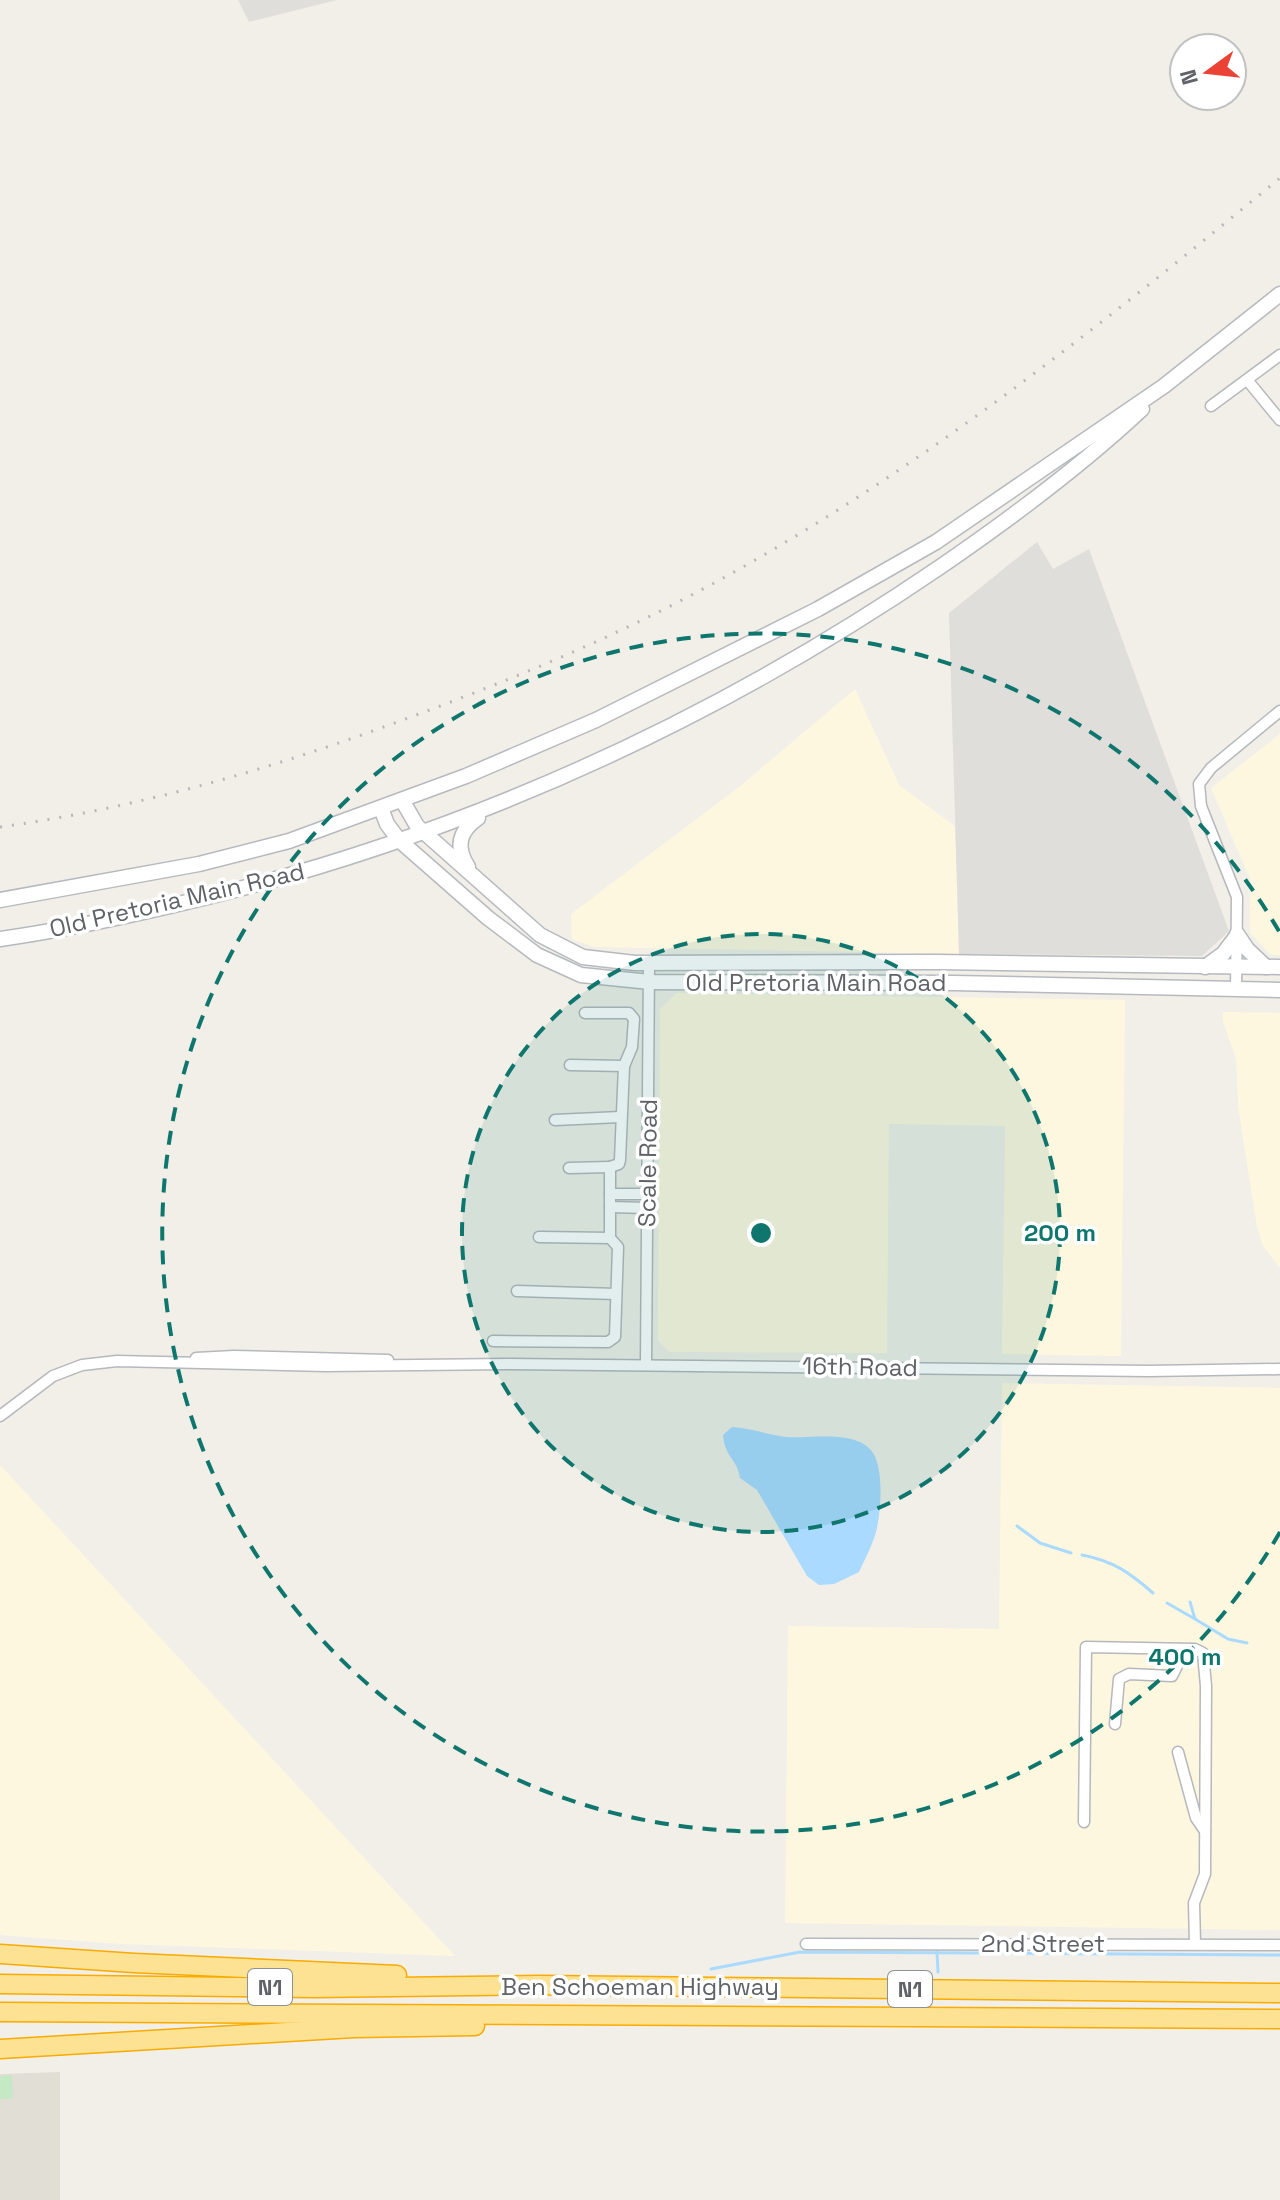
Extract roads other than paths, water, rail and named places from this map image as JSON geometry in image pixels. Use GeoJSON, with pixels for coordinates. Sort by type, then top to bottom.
{"type":"FeatureCollection","features":[{"type":"Feature","properties":{"kind":"highway"},"geometry":{"type":"LineString","coordinates":[[0,1954],[285,1972],[467,1977],[539,1985]]}},
{"type":"Feature","properties":{"kind":"highway","name":"Ben Schoeman Highway"},"geometry":{"type":"LineString","coordinates":[[0,1984],[314,1988],[539,1985],[1280,1993]]}},
{"type":"Feature","properties":{"kind":"highway","name":"Ben Schoeman Highway"},"geometry":{"type":"LineString","coordinates":[[0,2012],[1280,2019]]}},
{"type":"Feature","properties":{"kind":"highway"},"geometry":{"type":"LineString","coordinates":[[0,2049],[354,2028],[449,2028],[554,2016]]}},
{"type":"Feature","properties":{"kind":"main road","name":"Old Pretoria Main Road"},"geometry":{"type":"LineString","coordinates":[[0,900],[212,861],[289,841],[402,800],[569,732],[830,603],[900,563],[982,512],[1164,386],[1278,294]]}},
{"type":"Feature","properties":{"kind":"main road","name":"Old Pretoria Main Road"},"geometry":{"type":"LineString","coordinates":[[0,939],[134,915],[302,873],[511,801],[606,759],[695,716],[891,600],[1023,506],[1126,424],[1164,386]]}},
{"type":"Feature","properties":{"kind":"main road","name":"Old Pretoria Main Road"},"geometry":{"type":"LineString","coordinates":[[402,800],[414,823],[423,832],[535,931],[564,949],[601,960],[1273,967]]}},
{"type":"Feature","properties":{"kind":"main road"},"geometry":{"type":"LineString","coordinates":[[481,885],[462,857],[460,839],[473,821],[511,801]]}},
{"type":"Feature","properties":{"kind":"main road","name":"Old Pretoria Main Road"},"geometry":{"type":"LineString","coordinates":[[381,808],[387,824],[399,840],[495,925],[537,955],[581,975],[650,982],[954,983],[1280,990]]}},
{"type":"Feature","properties":{"kind":"main road"},"geometry":{"type":"LineString","coordinates":[[1205,967],[1223,954],[1236,936],[1247,949],[1273,967]]}},
{"type":"Feature","properties":{"kind":"street"},"geometry":{"type":"LineString","coordinates":[[1211,406],[1280,355]]}},
{"type":"Feature","properties":{"kind":"street"},"geometry":{"type":"LineString","coordinates":[[1248,381],[1280,420]]}},
{"type":"Feature","properties":{"kind":"street"},"geometry":{"type":"LineString","coordinates":[[1236,990],[1237,897],[1201,806],[1199,784],[1211,768],[1280,711]]}},
{"type":"Feature","properties":{"kind":"street","name":"Scale Road"},"geometry":{"type":"LineString","coordinates":[[646,1365],[649,962]]}},
{"type":"Feature","properties":{"kind":"street"},"geometry":{"type":"LineString","coordinates":[[569,1168],[619,1164],[624,1066],[632,1047],[633,1015],[585,1013]]}},
{"type":"Feature","properties":{"kind":"street"},"geometry":{"type":"LineString","coordinates":[[570,1065],[624,1066]]}},
{"type":"Feature","properties":{"kind":"street"},"geometry":{"type":"LineString","coordinates":[[555,1120],[620,1117]]}},
{"type":"Feature","properties":{"kind":"street"},"geometry":{"type":"LineString","coordinates":[[493,1341],[612,1341],[615,1337],[618,1247],[610,1238],[610,1167]]}},
{"type":"Feature","properties":{"kind":"street"},"geometry":{"type":"LineString","coordinates":[[610,1194],[648,1194]]}},
{"type":"Feature","properties":{"kind":"street"},"geometry":{"type":"LineString","coordinates":[[610,1207],[647,1208]]}},
{"type":"Feature","properties":{"kind":"street"},"geometry":{"type":"LineString","coordinates":[[539,1237],[610,1238]]}},
{"type":"Feature","properties":{"kind":"street"},"geometry":{"type":"LineString","coordinates":[[517,1291],[616,1294]]}},
{"type":"Feature","properties":{"kind":"street","name":"16th Road"},"geometry":{"type":"LineString","coordinates":[[0,1416],[39,1385],[70,1369],[98,1362],[158,1362],[234,1356],[368,1358],[439,1364],[1149,1371],[1280,1369]]}},
{"type":"Feature","properties":{"kind":"street"},"geometry":{"type":"LineString","coordinates":[[1084,1822],[1086,1647],[1195,1649],[1205,1657],[1205,1874],[1194,1903],[1195,1944]]}},
{"type":"Feature","properties":{"kind":"street"},"geometry":{"type":"LineString","coordinates":[[1115,1724],[1119,1679],[1129,1674],[1172,1676],[1180,1660],[1180,1649]]}},
{"type":"Feature","properties":{"kind":"street"},"geometry":{"type":"LineString","coordinates":[[1178,1752],[1196,1818],[1205,1831]]}},
{"type":"Feature","properties":{"kind":"street","name":"2nd Street"},"geometry":{"type":"LineString","coordinates":[[806,1944],[1280,1945]]}},
{"type":"Feature","properties":{"kind":"water"},"geometry":{"type":"Polygon","coordinates":[[[732,1427],[787,1437],[842,1437],[870,1449],[880,1477],[879,1513],[874,1537],[859,1572],[834,1584],[819,1585],[807,1576],[757,1490],[740,1478],[724,1443],[723,1435],[732,1427]]]}},
{"type":"Feature","properties":{"kind":"waterway"},"geometry":{"type":"LineString","coordinates":[[1017,1526],[1040,1543],[1071,1553]]}},
{"type":"Feature","properties":{"kind":"waterway"},"geometry":{"type":"LineString","coordinates":[[1082,1555],[1120,1568],[1153,1593]]}},
{"type":"Feature","properties":{"kind":"waterway"},"geometry":{"type":"LineString","coordinates":[[1190,1602],[1195,1619],[1228,1639],[1247,1643]]}},
{"type":"Feature","properties":{"kind":"waterway"},"geometry":{"type":"LineString","coordinates":[[1167,1603],[1195,1619]]}},
{"type":"Feature","properties":{"kind":"waterway"},"geometry":{"type":"LineString","coordinates":[[711,1969],[800,1952],[1280,1955]]}},
{"type":"Feature","properties":{"kind":"waterway"},"geometry":{"type":"LineString","coordinates":[[937,1952],[938,1972]]}},
{"type":"Feature","properties":{"kind":"railway"},"geometry":{"type":"LineString","coordinates":[[0,827],[145,800],[334,744],[535,668],[684,599],[842,508],[918,457],[1066,349],[1280,178]]}}]}
